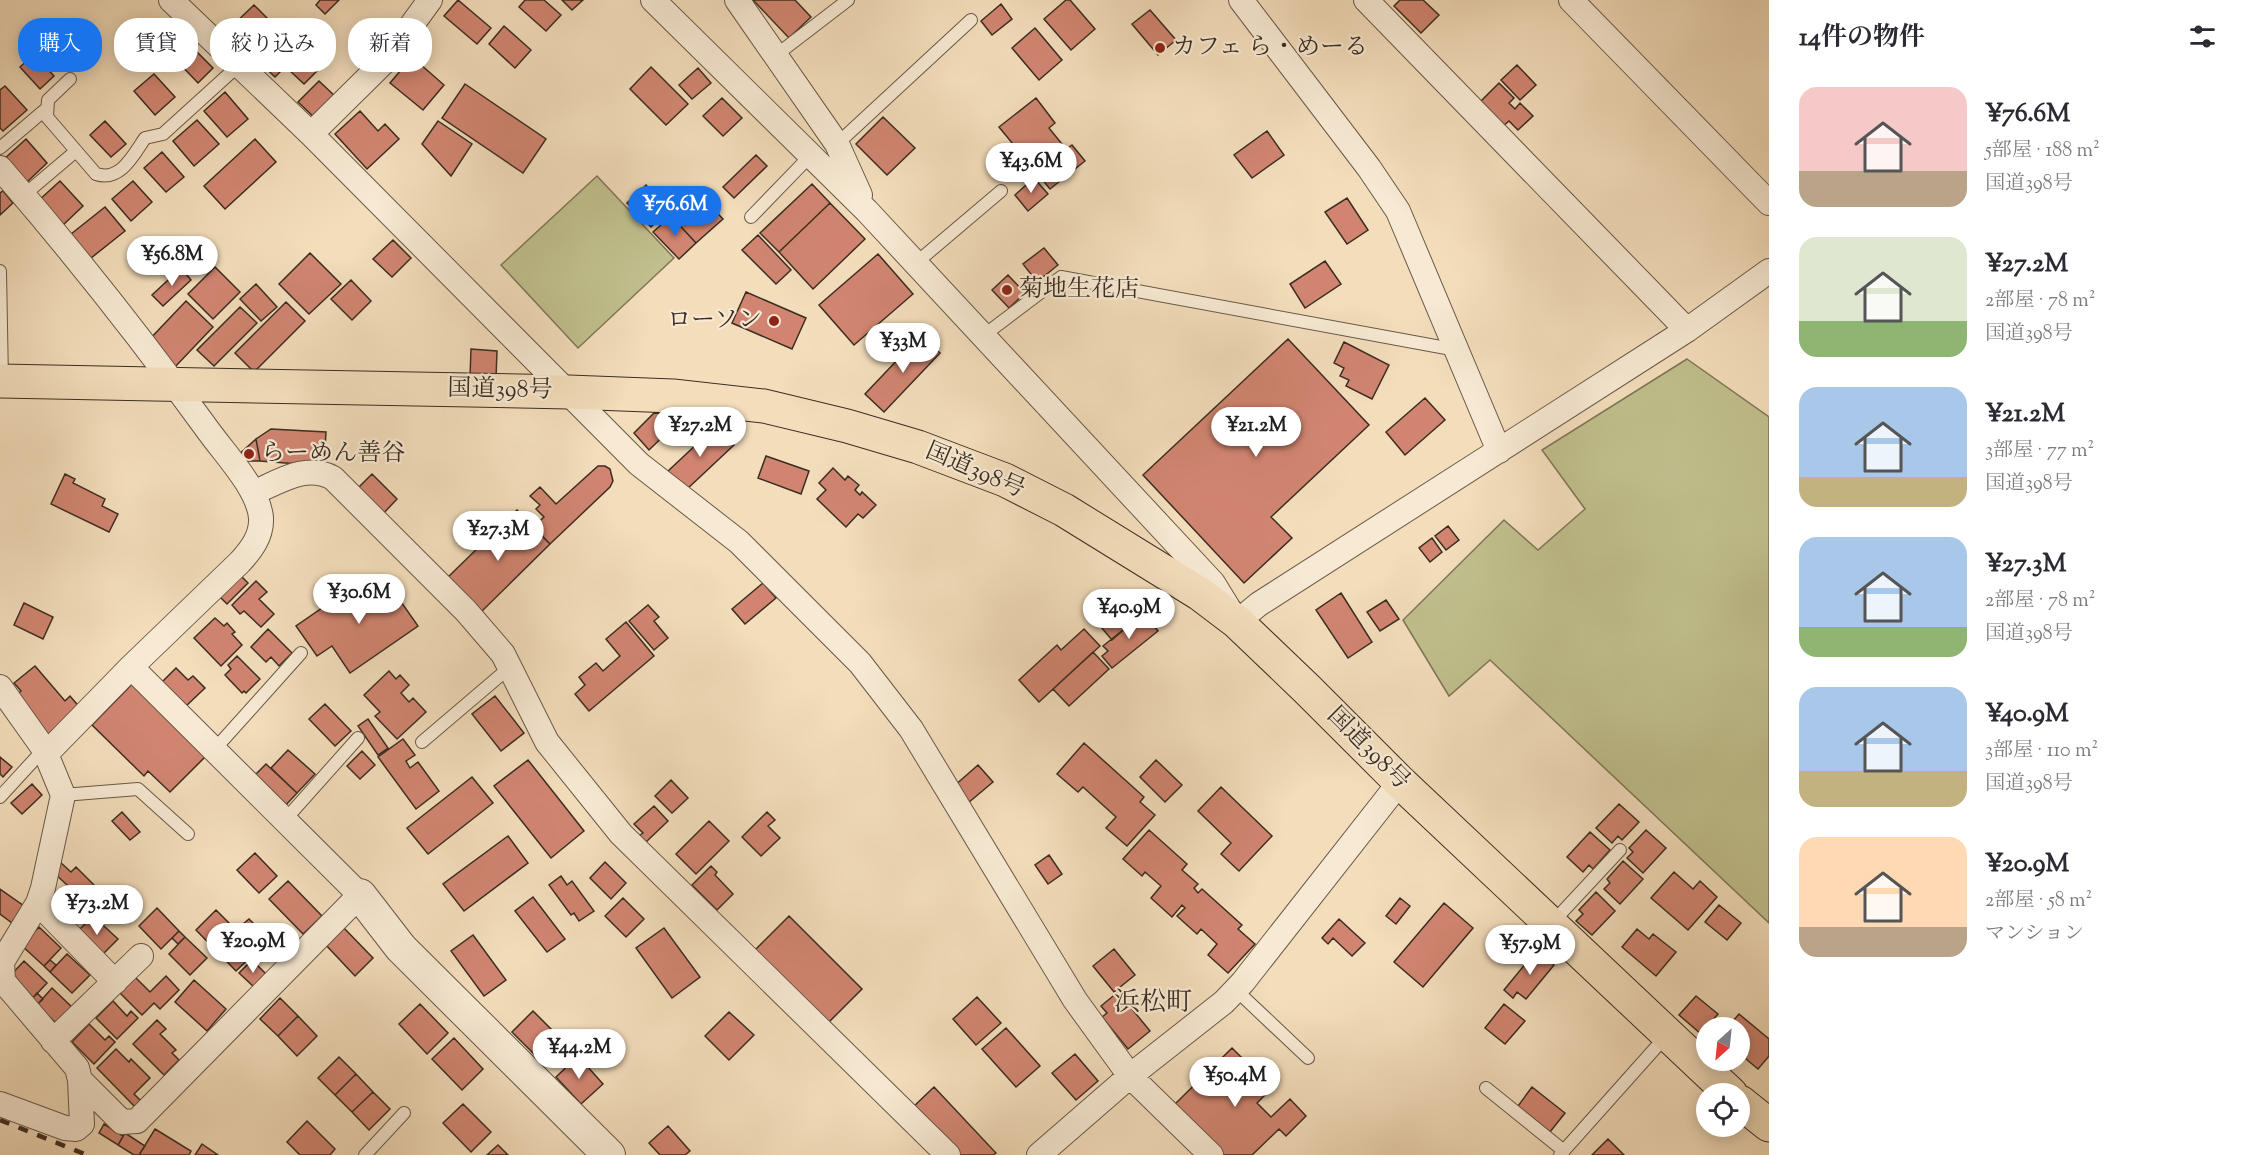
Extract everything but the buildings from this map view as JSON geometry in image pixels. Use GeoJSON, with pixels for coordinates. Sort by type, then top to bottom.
{"type":"FeatureCollection","features":[{"type":"Feature","properties":{"kind":"highway","name":"国道398号"},"geometry":{"type":"LineString","coordinates":[[1,381],[673,396],[764,406],[847,426],[918,447],[1005,480],[1064,510],[1200,594],[1237,622],[1400,782],[1719,1083]]}},
{"type":"Feature","properties":{"kind":"highway"},"geometry":{"type":"LineString","coordinates":[[1750,1110],[1769,1125]]}},
{"type":"Feature","properties":{"kind":"street"},"geometry":{"type":"LineString","coordinates":[[171,0],[210,37]]}},
{"type":"Feature","properties":{"kind":"street"},"geometry":{"type":"LineString","coordinates":[[311,134],[387,59],[430,0]]}},
{"type":"Feature","properties":{"kind":"street"},"geometry":{"type":"LineString","coordinates":[[653,0],[812,154],[916,263],[1214,583],[1237,622],[1258,604],[1687,330],[1769,271]]}},
{"type":"Feature","properties":{"kind":"street"},"geometry":{"type":"LineString","coordinates":[[736,0],[837,144],[867,211]]}},
{"type":"Feature","properties":{"kind":"street"},"geometry":{"type":"LineString","coordinates":[[1241,0],[1369,168],[1398,211],[1499,451]]}},
{"type":"Feature","properties":{"kind":"street"},"geometry":{"type":"LineString","coordinates":[[1366,0],[1687,330]]}},
{"type":"Feature","properties":{"kind":"street"},"geometry":{"type":"LineString","coordinates":[[1571,0],[1769,203]]}},
{"type":"Feature","properties":{"kind":"street"},"geometry":{"type":"LineString","coordinates":[[246,72],[311,134],[639,464],[739,542],[860,663],[911,729],[1075,999],[1130,1076],[1211,1155]]}},
{"type":"Feature","properties":{"kind":"street"},"geometry":{"type":"LineString","coordinates":[[0,168],[55,231],[174,384],[253,493],[261,517],[260,531],[252,548],[45,752]]}},
{"type":"Feature","properties":{"kind":"street"},"geometry":{"type":"LineString","coordinates":[[253,493],[303,471],[324,472],[333,478],[466,611],[503,654],[547,742],[621,834],[948,1155]]}},
{"type":"Feature","properties":{"kind":"street"},"geometry":{"type":"LineString","coordinates":[[131,667],[360,895],[401,948],[609,1155]]}},
{"type":"Feature","properties":{"kind":"street"},"geometry":{"type":"LineString","coordinates":[[0,687],[45,752],[63,795],[38,903],[2,962],[1,971],[3,981],[78,1068],[82,1124],[76,1129],[65,1128],[0,1104]]}},
{"type":"Feature","properties":{"kind":"street"},"geometry":{"type":"LineString","coordinates":[[1039,1155],[1130,1076],[1236,990],[1400,782]]}},
{"type":"Feature","properties":{"kind":"street"},"geometry":{"type":"LineString","coordinates":[[80,1080],[122,1122],[137,1121],[360,895]]}},
{"type":"Feature","properties":{"kind":"street"},"geometry":{"type":"LineString","coordinates":[[38,903],[115,982]]}},
{"type":"Feature","properties":{"kind":"street"},"geometry":{"type":"LineString","coordinates":[[53,1041],[141,956]]}},
{"type":"Feature","properties":{"kind":"lane"},"geometry":{"type":"LineString","coordinates":[[775,56],[848,0]]}},
{"type":"Feature","properties":{"kind":"lane"},"geometry":{"type":"LineString","coordinates":[[837,144],[970,20]]}},
{"type":"Feature","properties":{"kind":"lane"},"geometry":{"type":"LineString","coordinates":[[70,80],[48,100],[47,117],[96,174],[105,177],[112,176],[132,158],[145,138],[163,134],[231,72]]}},
{"type":"Feature","properties":{"kind":"lane"},"geometry":{"type":"LineString","coordinates":[[0,148],[46,109]]}},
{"type":"Feature","properties":{"kind":"lane"},"geometry":{"type":"LineString","coordinates":[[24,195],[76,151]]}},
{"type":"Feature","properties":{"kind":"lane"},"geometry":{"type":"LineString","coordinates":[[751,217],[812,154]]}},
{"type":"Feature","properties":{"kind":"lane"},"geometry":{"type":"LineString","coordinates":[[916,263],[1001,191]]}},
{"type":"Feature","properties":{"kind":"lane"},"geometry":{"type":"LineString","coordinates":[[0,271],[1,381]]}},
{"type":"Feature","properties":{"kind":"lane"},"geometry":{"type":"LineString","coordinates":[[983,336],[1061,278],[1456,350]]}},
{"type":"Feature","properties":{"kind":"lane"},"geometry":{"type":"LineString","coordinates":[[214,750],[301,653]]}},
{"type":"Feature","properties":{"kind":"lane"},"geometry":{"type":"LineString","coordinates":[[422,742],[510,667]]}},
{"type":"Feature","properties":{"kind":"lane"},"geometry":{"type":"LineString","coordinates":[[284,821],[358,738]]}},
{"type":"Feature","properties":{"kind":"lane"},"geometry":{"type":"LineString","coordinates":[[0,797],[45,752]]}},
{"type":"Feature","properties":{"kind":"lane"},"geometry":{"type":"LineString","coordinates":[[63,795],[138,789],[188,834]]}},
{"type":"Feature","properties":{"kind":"lane"},"geometry":{"type":"LineString","coordinates":[[1551,924],[1620,850]]}},
{"type":"Feature","properties":{"kind":"lane"},"geometry":{"type":"LineString","coordinates":[[1236,990],[1308,1058]]}},
{"type":"Feature","properties":{"kind":"lane"},"geometry":{"type":"LineString","coordinates":[[1486,1088],[1562,1153],[1668,1034]]}},
{"type":"Feature","properties":{"kind":"lane"},"geometry":{"type":"LineString","coordinates":[[365,1155],[404,1113]]}},
{"type":"Feature","properties":{"kind":"shaded area"},"geometry":{"type":"Polygon","coordinates":[[[597,176],[674,258],[578,348],[501,265],[597,176]]]}},
{"type":"Feature","properties":{"kind":"shaded area"},"geometry":{"type":"Polygon","coordinates":[[[1687,359],[1769,417],[1769,923],[1490,660],[1449,696],[1403,620],[1504,520],[1538,550],[1585,509],[1542,450],[1687,359]]]}},
{"type":"Feature","properties":{"kind":"railway"},"geometry":{"type":"LineString","coordinates":[[0,1120],[87,1155]]}},
{"type":"Feature","properties":{"kind":"place","name":"カフェ ら・めーる"},"geometry":{"type":"Point","coordinates":[1160,48]}},
{"type":"Feature","properties":{"kind":"place","name":"菊地生花店"},"geometry":{"type":"Point","coordinates":[1007,290]}},
{"type":"Feature","properties":{"kind":"place","name":"ローソン"},"geometry":{"type":"Point","coordinates":[774,321]}},
{"type":"Feature","properties":{"kind":"place","name":"らーめん善谷"},"geometry":{"type":"Point","coordinates":[249,454]}},
{"type":"Feature","properties":{"kind":"district","name":"浜松町"},"geometry":{"type":"Point","coordinates":[1153,1003]}}]}
